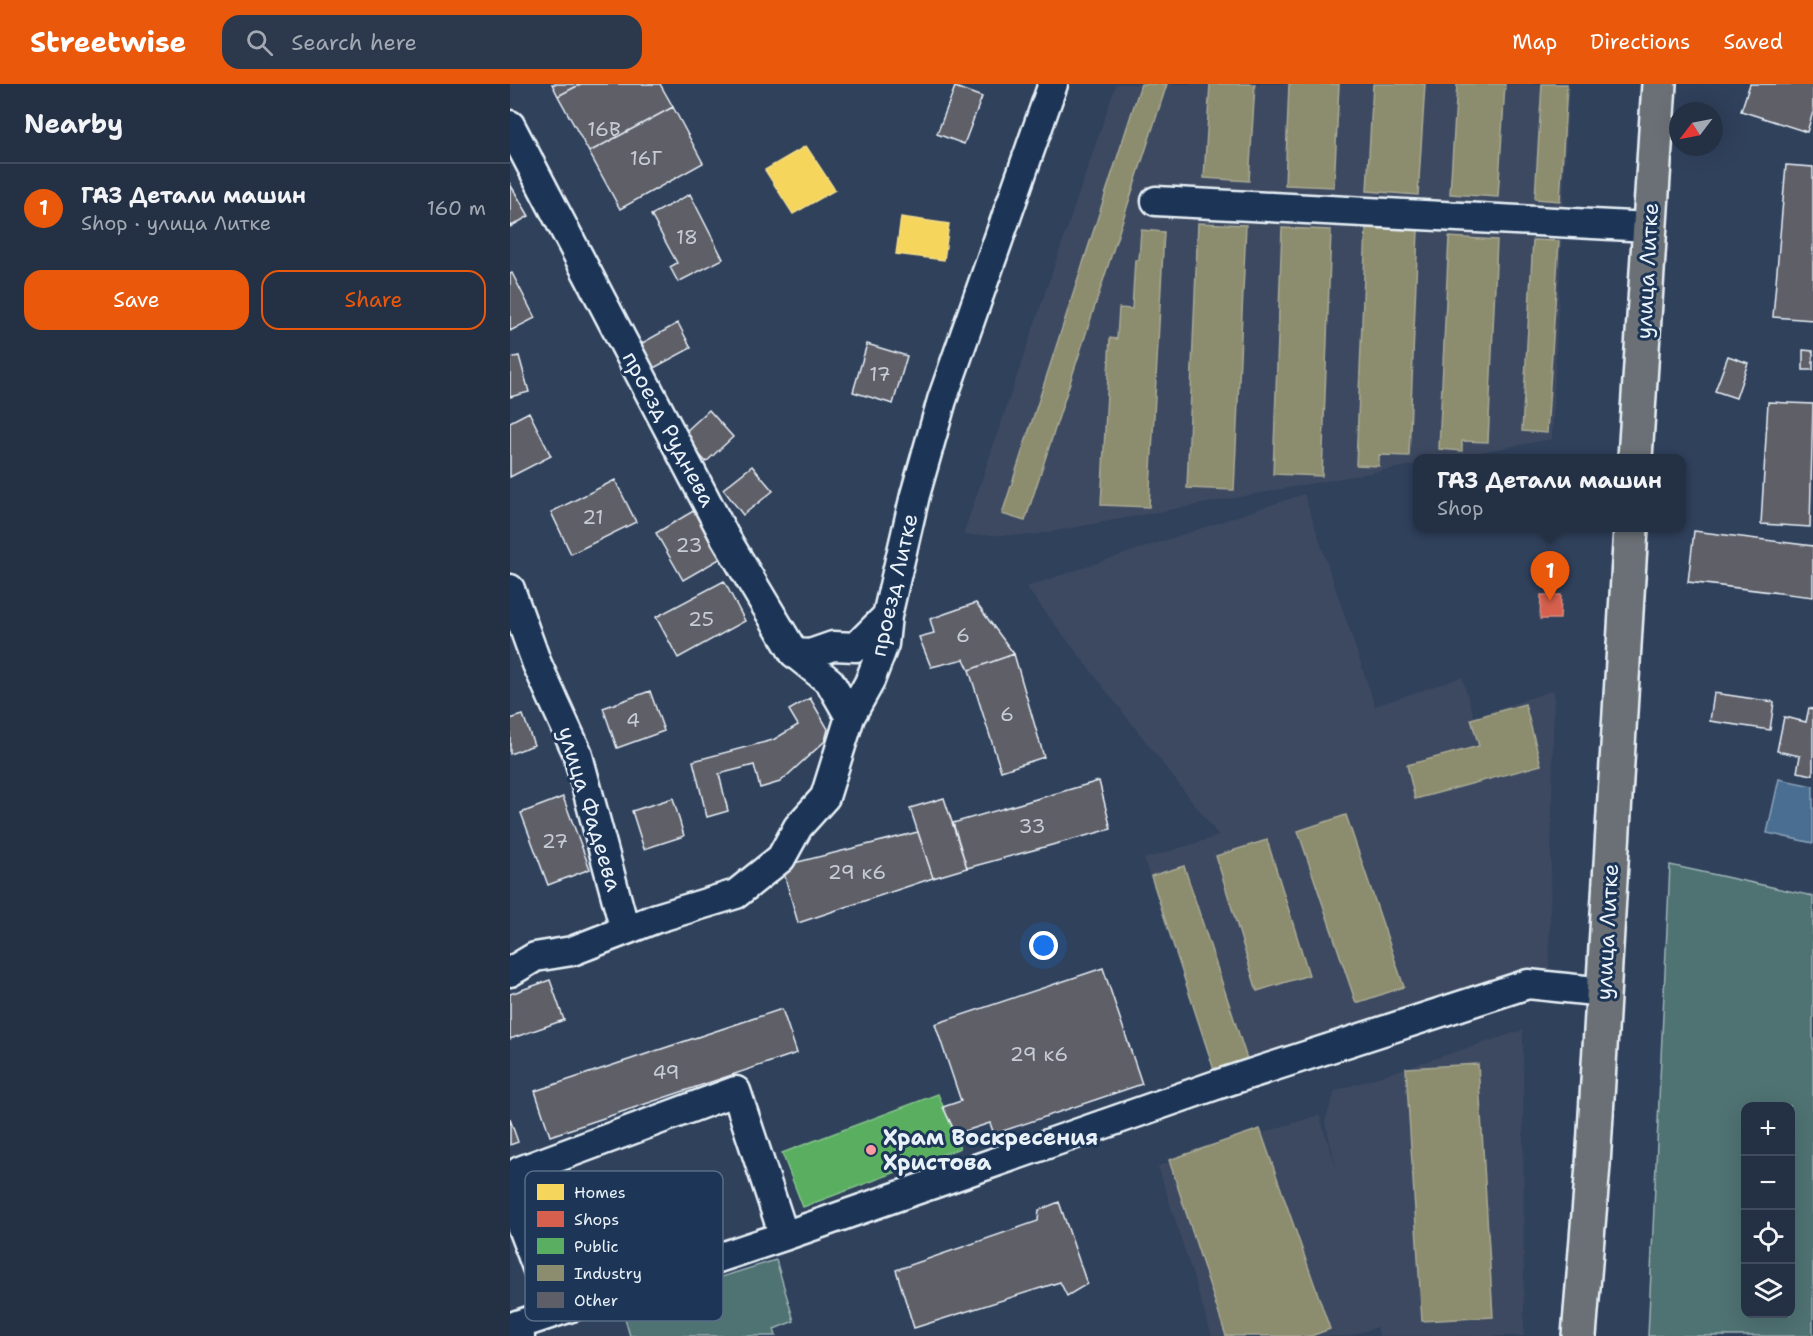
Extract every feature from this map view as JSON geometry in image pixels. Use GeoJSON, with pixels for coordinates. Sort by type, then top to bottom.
{"type":"FeatureCollection","features":[{"type":"Feature","properties":{"kind":"main road","name":"улица Литке"},"geometry":{"type":"LineString","coordinates":[[1635,454],[1659,84]]}},
{"type":"Feature","properties":{"kind":"main road","name":"улица Литке"},"geometry":{"type":"LineString","coordinates":[[1579,1336],[1604,993],[1631,532]]}},
{"type":"Feature","properties":{"kind":"street","name":"проезд Литке"},"geometry":{"type":"LineString","coordinates":[[510,972],[535,957],[572,951],[626,930],[736,894],[781,858],[798,827],[825,797],[850,717],[869,683],[884,644],[887,616],[915,495],[942,400],[1053,84]]}},
{"type":"Feature","properties":{"kind":"street","name":"проезд Руднева"},"geometry":{"type":"LineString","coordinates":[[511,128],[725,537],[794,653],[830,682],[850,717]]}},
{"type":"Feature","properties":{"kind":"street"},"geometry":{"type":"LineString","coordinates":[[1156,201],[1649,226]]}},
{"type":"Feature","properties":{"kind":"street","name":"улица Фадеева"},"geometry":{"type":"LineString","coordinates":[[510,589],[537,664],[576,752],[626,930]]}},
{"type":"Feature","properties":{"kind":"street"},"geometry":{"type":"LineString","coordinates":[[794,653],[810,654],[833,646],[856,647],[887,616]]}},
{"type":"Feature","properties":{"kind":"street"},"geometry":{"type":"LineString","coordinates":[[723,1256],[1219,1084],[1528,984],[1604,993]]}},
{"type":"Feature","properties":{"kind":"street"},"geometry":{"type":"LineString","coordinates":[[525,1236],[516,1212],[513,1188],[520,1171],[736,1091],[784,1236]]}},
{"type":"Feature","properties":{"kind":"street"},"geometry":{"type":"LineString","coordinates":[[520,1336],[517,1325],[528,1321]]}},
{"type":"Feature","properties":{"kind":"shaded area"},"geometry":{"type":"Polygon","coordinates":[[[1116,84],[1569,84],[1552,439],[1468,454],[1413,454],[1413,465],[1033,535],[963,535],[1116,84]]]}},
{"type":"Feature","properties":{"kind":"shaded area"},"geometry":{"type":"Polygon","coordinates":[[[1304,494],[1375,706],[1462,677],[1474,717],[1554,690],[1549,972],[1219,1084],[1144,859],[1219,836],[1026,587],[1304,494]]]}},
{"type":"Feature","properties":{"kind":"shaded area"},"geometry":{"type":"Polygon","coordinates":[[[1779,779],[1813,786],[1813,843],[1767,833],[1779,779]]]}},
{"type":"Feature","properties":{"kind":"shaded area"},"geometry":{"type":"Polygon","coordinates":[[[1523,1030],[1524,1336],[1379,1336],[1377,1327],[1349,1336],[1212,1336],[1158,1166],[1319,1115],[1337,1170],[1325,1122],[1335,1091],[1523,1030]]]}},
{"type":"Feature","properties":{"kind":"green space"},"geometry":{"type":"Polygon","coordinates":[[[1670,865],[1813,896],[1813,1336],[1648,1336],[1670,865]]]}},
{"type":"Feature","properties":{"kind":"green space"},"geometry":{"type":"Polygon","coordinates":[[[776,1260],[794,1321],[774,1329],[776,1336],[630,1336],[626,1321],[723,1321],[723,1277],[776,1260]]]}},
{"type":"Feature","properties":{"kind":"building: Homes"},"geometry":{"type":"Polygon","coordinates":[[[806,146],[835,190],[793,214],[765,170],[806,146]]]}},
{"type":"Feature","properties":{"kind":"building: Homes"},"geometry":{"type":"Polygon","coordinates":[[[901,217],[949,224],[944,260],[896,254],[901,217]]]}},
{"type":"Feature","properties":{"kind":"building: Shops"},"geometry":{"type":"Polygon","coordinates":[[[1541,595],[1561,595],[1560,619],[1540,619],[1541,595]]]}},
{"type":"Feature","properties":{"kind":"building: Public","name":"Храм Воскресения Христова"},"geometry":{"type":"Polygon","coordinates":[[[938,1094],[960,1148],[803,1207],[782,1153],[938,1094]]]}},
{"type":"Feature","properties":{"kind":"building: Industry"},"geometry":{"type":"Polygon","coordinates":[[[1141,84],[1167,84],[1025,521],[1002,514],[1141,84]]]}},
{"type":"Feature","properties":{"kind":"building: Industry"},"geometry":{"type":"Polygon","coordinates":[[[1210,84],[1255,84],[1249,181],[1204,178],[1210,84]]]}},
{"type":"Feature","properties":{"kind":"building: Industry"},"geometry":{"type":"Polygon","coordinates":[[[1289,84],[1339,84],[1334,187],[1285,185],[1289,84]]]}},
{"type":"Feature","properties":{"kind":"building: Industry"},"geometry":{"type":"Polygon","coordinates":[[[1373,84],[1425,84],[1418,195],[1367,191],[1373,84]]]}},
{"type":"Feature","properties":{"kind":"building: Industry"},"geometry":{"type":"Polygon","coordinates":[[[1457,84],[1505,84],[1498,197],[1450,194],[1457,84]]]}},
{"type":"Feature","properties":{"kind":"building: Industry"},"geometry":{"type":"Polygon","coordinates":[[[1542,84],[1567,84],[1560,201],[1535,199],[1542,84]]]}},
{"type":"Feature","properties":{"kind":"building: Industry"},"geometry":{"type":"Polygon","coordinates":[[[1198,223],[1246,225],[1234,490],[1187,488],[1198,223]]]}},
{"type":"Feature","properties":{"kind":"building: Industry"},"geometry":{"type":"Polygon","coordinates":[[[1282,228],[1331,230],[1322,476],[1273,474],[1282,228]]]}},
{"type":"Feature","properties":{"kind":"building: Industry"},"geometry":{"type":"Polygon","coordinates":[[[1366,228],[1418,230],[1409,456],[1379,455],[1379,466],[1356,465],[1366,228]]]}},
{"type":"Feature","properties":{"kind":"building: Industry"},"geometry":{"type":"Polygon","coordinates":[[[1141,230],[1164,232],[1149,507],[1101,505],[1110,338],[1117,339],[1119,308],[1132,309],[1135,260],[1139,260],[1141,230]]]}},
{"type":"Feature","properties":{"kind":"building: Industry"},"geometry":{"type":"Polygon","coordinates":[[[1449,237],[1497,240],[1488,442],[1462,441],[1462,451],[1439,449],[1449,237]]]}},
{"type":"Feature","properties":{"kind":"building: Industry"},"geometry":{"type":"Polygon","coordinates":[[[1533,240],[1559,241],[1547,433],[1522,431],[1533,240]]]}},
{"type":"Feature","properties":{"kind":"building: Industry"},"geometry":{"type":"Polygon","coordinates":[[[1525,704],[1541,765],[1415,799],[1407,765],[1479,746],[1471,719],[1525,704]]]}},
{"type":"Feature","properties":{"kind":"building: Industry"},"geometry":{"type":"Polygon","coordinates":[[[1346,815],[1404,987],[1356,1003],[1298,831],[1346,815]]]}},
{"type":"Feature","properties":{"kind":"building: Industry"},"geometry":{"type":"Polygon","coordinates":[[[1267,840],[1309,975],[1257,991],[1216,856],[1267,840]]]}},
{"type":"Feature","properties":{"kind":"building: Industry"},"geometry":{"type":"Polygon","coordinates":[[[1184,866],[1248,1062],[1215,1073],[1151,876],[1184,866]]]}},
{"type":"Feature","properties":{"kind":"building: Industry"},"geometry":{"type":"Polygon","coordinates":[[[1478,1064],[1493,1317],[1422,1321],[1406,1068],[1478,1064]]]}},
{"type":"Feature","properties":{"kind":"building: Industry"},"geometry":{"type":"Polygon","coordinates":[[[1260,1129],[1330,1329],[1311,1336],[1226,1336],[1169,1160],[1260,1129]]]}},
{"type":"Feature","properties":{"kind":"building: Other"},"geometry":{"type":"Polygon","coordinates":[[[552,84],[581,84],[558,96],[552,84]]]}},
{"type":"Feature","properties":{"kind":"building: Other"},"geometry":{"type":"Polygon","coordinates":[[[581,84],[660,84],[673,107],[589,152],[558,96],[581,84]]]}},
{"type":"Feature","properties":{"kind":"building: Other"},"geometry":{"type":"Polygon","coordinates":[[[1750,84],[1813,84],[1813,112],[1807,132],[1741,111],[1750,84]]]}},
{"type":"Feature","properties":{"kind":"building: Other"},"geometry":{"type":"Polygon","coordinates":[[[955,87],[982,97],[964,144],[937,134],[955,87]]]}},
{"type":"Feature","properties":{"kind":"building: Other"},"geometry":{"type":"Polygon","coordinates":[[[673,107],[703,163],[620,209],[589,152],[673,107]]]}},
{"type":"Feature","properties":{"kind":"building: Other"},"geometry":{"type":"Polygon","coordinates":[[[1786,165],[1813,167],[1813,320],[1773,317],[1786,165]]]}},
{"type":"Feature","properties":{"kind":"building: Other"},"geometry":{"type":"Polygon","coordinates":[[[510,184],[529,216],[510,227],[510,184]]]}},
{"type":"Feature","properties":{"kind":"building: Other"},"geometry":{"type":"Polygon","coordinates":[[[690,194],[723,259],[678,282],[670,267],[677,263],[651,215],[690,194]]]}},
{"type":"Feature","properties":{"kind":"building: Other"},"geometry":{"type":"Polygon","coordinates":[[[512,273],[535,318],[510,331],[510,274],[512,273]]]}},
{"type":"Feature","properties":{"kind":"building: Other"},"geometry":{"type":"Polygon","coordinates":[[[678,323],[691,348],[650,370],[637,346],[678,323]]]}},
{"type":"Feature","properties":{"kind":"building: Other"},"geometry":{"type":"Polygon","coordinates":[[[867,344],[907,356],[893,404],[853,392],[867,344]]]}},
{"type":"Feature","properties":{"kind":"building: Other"},"geometry":{"type":"Polygon","coordinates":[[[1803,350],[1813,351],[1813,370],[1803,370],[1803,350]]]}},
{"type":"Feature","properties":{"kind":"building: Other"},"geometry":{"type":"Polygon","coordinates":[[[519,356],[529,392],[510,397],[510,358],[519,356]]]}},
{"type":"Feature","properties":{"kind":"building: Other"},"geometry":{"type":"Polygon","coordinates":[[[1728,356],[1748,363],[1736,398],[1715,391],[1728,356]]]}},
{"type":"Feature","properties":{"kind":"building: Other"},"geometry":{"type":"Polygon","coordinates":[[[1768,402],[1813,404],[1810,527],[1761,524],[1768,402]]]}},
{"type":"Feature","properties":{"kind":"building: Other"},"geometry":{"type":"Polygon","coordinates":[[[709,410],[733,437],[706,462],[682,435],[709,410]]]}},
{"type":"Feature","properties":{"kind":"building: Other"},"geometry":{"type":"Polygon","coordinates":[[[529,412],[551,456],[510,477],[510,422],[529,412]]]}},
{"type":"Feature","properties":{"kind":"building: Other"},"geometry":{"type":"Polygon","coordinates":[[[752,466],[773,491],[743,515],[723,489],[752,466]]]}},
{"type":"Feature","properties":{"kind":"building: Other"},"geometry":{"type":"Polygon","coordinates":[[[615,480],[636,522],[571,554],[551,512],[615,480]]]}},
{"type":"Feature","properties":{"kind":"building: Other"},"geometry":{"type":"Polygon","coordinates":[[[695,510],[723,557],[683,580],[656,533],[695,510]]]}},
{"type":"Feature","properties":{"kind":"building: Other"},"geometry":{"type":"Polygon","coordinates":[[[1694,531],[1813,546],[1813,597],[1688,582],[1694,531]]]}},
{"type":"Feature","properties":{"kind":"building: Other"},"geometry":{"type":"Polygon","coordinates":[[[724,581],[745,621],[678,658],[656,617],[724,581]]]}},
{"type":"Feature","properties":{"kind":"building: Other"},"geometry":{"type":"Polygon","coordinates":[[[976,603],[1014,654],[969,670],[964,659],[931,667],[919,637],[934,633],[930,619],[976,603]]]}},
{"type":"Feature","properties":{"kind":"building: Other"},"geometry":{"type":"Polygon","coordinates":[[[1014,654],[1044,757],[1001,771],[969,670],[1014,654]]]}},
{"type":"Feature","properties":{"kind":"building: Other"},"geometry":{"type":"Polygon","coordinates":[[[650,691],[664,731],[617,748],[603,708],[650,691]]]}},
{"type":"Feature","properties":{"kind":"building: Other"},"geometry":{"type":"Polygon","coordinates":[[[1714,693],[1774,702],[1770,730],[1710,721],[1714,693]]]}},
{"type":"Feature","properties":{"kind":"building: Other"},"geometry":{"type":"Polygon","coordinates":[[[810,698],[828,729],[825,741],[780,782],[760,788],[754,765],[719,774],[728,811],[707,817],[693,761],[773,740],[798,725],[789,710],[810,698]]]}},
{"type":"Feature","properties":{"kind":"building: Other"},"geometry":{"type":"Polygon","coordinates":[[[1809,708],[1813,709],[1813,775],[1797,772],[1800,756],[1777,751],[1784,717],[1806,722],[1809,708]]]}},
{"type":"Feature","properties":{"kind":"building: Other"},"geometry":{"type":"Polygon","coordinates":[[[523,715],[534,745],[510,754],[510,719],[523,715]]]}},
{"type":"Feature","properties":{"kind":"building: Other"},"geometry":{"type":"Polygon","coordinates":[[[1099,781],[1111,829],[967,868],[953,823],[1099,781]]]}},
{"type":"Feature","properties":{"kind":"building: Other"},"geometry":{"type":"Polygon","coordinates":[[[563,797],[590,869],[548,885],[521,813],[563,797]]]}},
{"type":"Feature","properties":{"kind":"building: Other"},"geometry":{"type":"Polygon","coordinates":[[[673,798],[684,836],[644,849],[632,811],[673,798]]]}},
{"type":"Feature","properties":{"kind":"building: Other"},"geometry":{"type":"Polygon","coordinates":[[[944,798],[967,868],[933,878],[910,808],[944,798]]]}},
{"type":"Feature","properties":{"kind":"building: Other"},"geometry":{"type":"Polygon","coordinates":[[[918,832],[933,878],[798,923],[782,866],[918,832]]]}},
{"type":"Feature","properties":{"kind":"building: Other"},"geometry":{"type":"Polygon","coordinates":[[[1103,968],[1142,1084],[994,1134],[990,1123],[956,1134],[943,1107],[961,1101],[935,1024],[1103,968]]]}},
{"type":"Feature","properties":{"kind":"building: Other"},"geometry":{"type":"Polygon","coordinates":[[[550,980],[564,1020],[510,1039],[510,994],[550,980]]]}},
{"type":"Feature","properties":{"kind":"building: Other"},"geometry":{"type":"Polygon","coordinates":[[[782,1009],[797,1053],[550,1136],[535,1091],[782,1009]]]}},
{"type":"Feature","properties":{"kind":"building: Other"},"geometry":{"type":"Polygon","coordinates":[[[510,1119],[518,1142],[510,1145],[510,1119]]]}},
{"type":"Feature","properties":{"kind":"building: Other"},"geometry":{"type":"Polygon","coordinates":[[[1059,1202],[1087,1284],[1067,1296],[1060,1282],[914,1328],[896,1270],[1038,1221],[1039,1210],[1059,1202]]]}},
{"type":"Feature","properties":{"kind":"place","name":"ГАЗ Детали машин"},"geometry":{"type":"Point","coordinates":[1550,601]}},
{"type":"Feature","properties":{"kind":"place","name":"Храм Воскресения Христова"},"geometry":{"type":"Point","coordinates":[871,1150]}}]}
